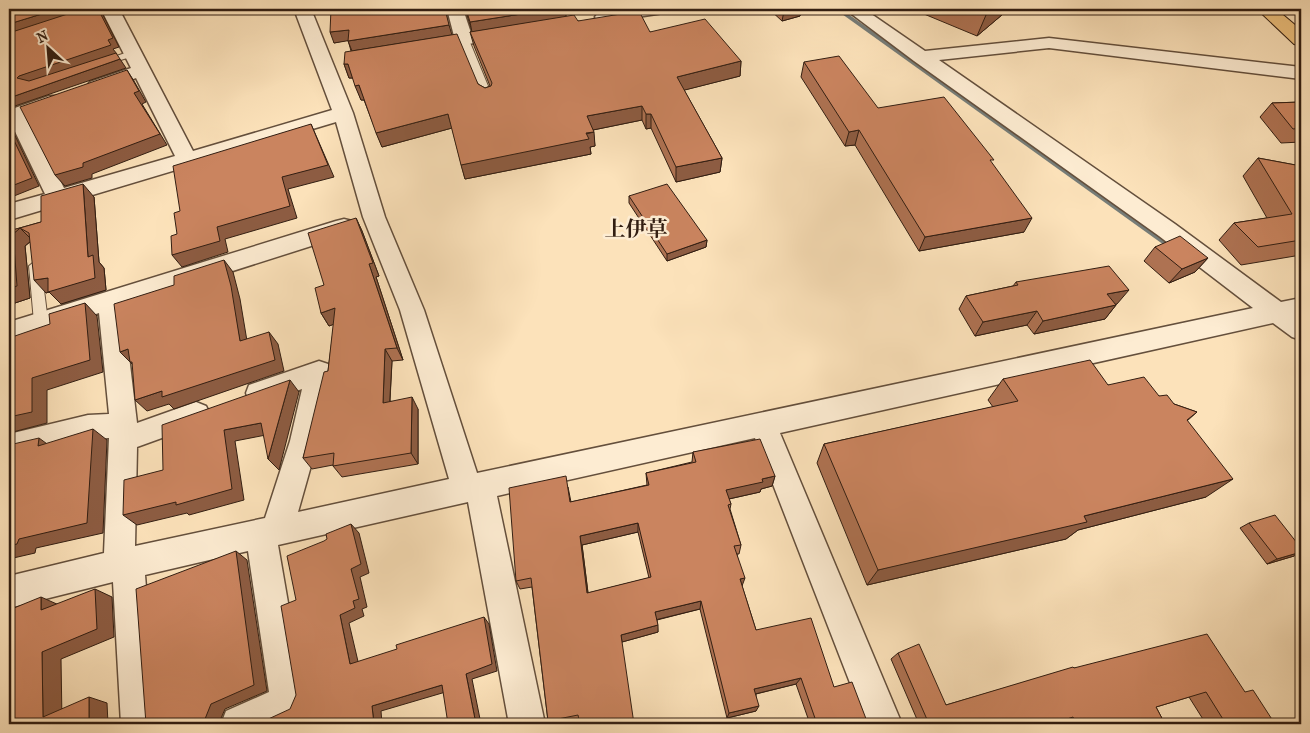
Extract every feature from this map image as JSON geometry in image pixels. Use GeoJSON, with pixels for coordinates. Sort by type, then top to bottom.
{"type":"FeatureCollection","features":[{"type":"Feature","properties":{"kind":"main road"},"geometry":{"type":"LineString","coordinates":[[1266,9],[1301,40]]}},
{"type":"Feature","properties":{"kind":"street"},"geometry":{"type":"LineString","coordinates":[[110,9],[187,159]]}},
{"type":"Feature","properties":{"kind":"street"},"geometry":{"type":"LineString","coordinates":[[303,9],[343,112],[374,217],[412,310],[473,488],[527,724]]}},
{"type":"Feature","properties":{"kind":"street"},"geometry":{"type":"LineString","coordinates":[[455,9],[464,40]]}},
{"type":"Feature","properties":{"kind":"street"},"geometry":{"type":"LineString","coordinates":[[588,20],[657,9]]}},
{"type":"Feature","properties":{"kind":"street"},"geometry":{"type":"LineString","coordinates":[[853,9],[1167,230],[1289,309],[1301,330]]}},
{"type":"Feature","properties":{"kind":"street"},"geometry":{"type":"LineString","coordinates":[[408,49],[521,31]]}},
{"type":"Feature","properties":{"kind":"street"},"geometry":{"type":"LineString","coordinates":[[920,57],[1049,43],[1301,73]]}},
{"type":"Feature","properties":{"kind":"street"},"geometry":{"type":"LineString","coordinates":[[324,63],[343,60]]}},
{"type":"Feature","properties":{"kind":"street"},"geometry":{"type":"LineString","coordinates":[[58,197],[16,114],[75,94],[138,61]]}},
{"type":"Feature","properties":{"kind":"street"},"geometry":{"type":"LineString","coordinates":[[9,212],[343,112]]}},
{"type":"Feature","properties":{"kind":"street"},"geometry":{"type":"LineString","coordinates":[[9,332],[374,217]]}},
{"type":"Feature","properties":{"kind":"street"},"geometry":{"type":"LineString","coordinates":[[110,301],[123,433],[123,564],[139,724]]}},
{"type":"Feature","properties":{"kind":"street"},"geometry":{"type":"LineString","coordinates":[[9,592],[123,564],[1289,309]]}},
{"type":"Feature","properties":{"kind":"street"},"geometry":{"type":"LineString","coordinates":[[9,446],[88,427],[123,433],[226,404],[320,372],[304,441],[269,532],[288,701],[240,724]]}},
{"type":"Feature","properties":{"kind":"street"},"geometry":{"type":"LineString","coordinates":[[763,424],[884,724]]}},
{"type":"Feature","properties":{"kind":"lane"},"geometry":{"type":"LineString","coordinates":[[464,40],[488,98]]}},
{"type":"Feature","properties":{"kind":"lane"},"geometry":{"type":"LineString","coordinates":[[87,68],[138,61]]}},
{"type":"Feature","properties":{"kind":"lane"},"geometry":{"type":"LineString","coordinates":[[34,256],[41,322]]}},
{"type":"Feature","properties":{"kind":"building"},"geometry":{"type":"Polygon","coordinates":[[[9,9],[58,9],[9,24],[9,9]]]}},
{"type":"Feature","properties":{"kind":"building"},"geometry":{"type":"Polygon","coordinates":[[[83,9],[98,9],[113,38],[108,40],[111,45],[17,78],[29,81],[116,53],[120,59],[9,98],[9,33],[83,9]]]}},
{"type":"Feature","properties":{"kind":"building"},"geometry":{"type":"Polygon","coordinates":[[[331,9],[445,9],[449,25],[348,41],[349,30],[330,32],[331,9]]]}},
{"type":"Feature","properties":{"kind":"building"},"geometry":{"type":"Polygon","coordinates":[[[466,9],[553,9],[470,22],[466,9]]]}},
{"type":"Feature","properties":{"kind":"building"},"geometry":{"type":"Polygon","coordinates":[[[970,9],[993,9],[986,15],[970,9]]]}},
{"type":"Feature","properties":{"kind":"building"},"geometry":{"type":"Polygon","coordinates":[[[639,11],[650,32],[705,19],[741,61],[677,77],[722,158],[676,167],[651,114],[646,114],[642,106],[587,116],[594,132],[586,133],[589,139],[461,165],[448,114],[376,133],[359,85],[355,86],[348,64],[344,64],[345,52],[457,34],[478,84],[485,88],[491,86],[492,83],[470,32],[574,15],[578,21],[639,11]]]}},
{"type":"Feature","properties":{"kind":"building"},"geometry":{"type":"Polygon","coordinates":[[[839,56],[878,108],[944,97],[994,160],[990,160],[1032,218],[925,237],[859,130],[849,132],[804,62],[839,56]]]}},
{"type":"Feature","properties":{"kind":"building"},"geometry":{"type":"Polygon","coordinates":[[[127,70],[139,91],[134,93],[160,134],[83,163],[83,167],[55,175],[20,107],[127,70]]]}},
{"type":"Feature","properties":{"kind":"building"},"geometry":{"type":"Polygon","coordinates":[[[1301,102],[1301,128],[1293,129],[1272,103],[1301,102]]]}},
{"type":"Feature","properties":{"kind":"building"},"geometry":{"type":"Polygon","coordinates":[[[311,124],[328,165],[282,177],[290,206],[217,227],[220,241],[172,255],[171,236],[177,234],[174,213],[180,211],[173,166],[311,124]]]}},
{"type":"Feature","properties":{"kind":"building"},"geometry":{"type":"Polygon","coordinates":[[[9,130],[32,178],[9,187],[9,130]]]}},
{"type":"Feature","properties":{"kind":"building"},"geometry":{"type":"Polygon","coordinates":[[[1258,158],[1301,166],[1301,240],[1258,247],[1234,223],[1292,214],[1258,158]]]}},
{"type":"Feature","properties":{"kind":"building"},"geometry":{"type":"Polygon","coordinates":[[[83,184],[88,257],[93,255],[95,278],[48,292],[48,278],[34,280],[29,233],[20,228],[13,234],[17,286],[9,288],[9,231],[41,222],[41,196],[83,184]]]}},
{"type":"Feature","properties":{"kind":"building"},"geometry":{"type":"Polygon","coordinates":[[[667,184],[707,240],[667,254],[629,196],[667,184]]]}},
{"type":"Feature","properties":{"kind":"building"},"geometry":{"type":"Polygon","coordinates":[[[356,218],[373,263],[369,264],[397,348],[385,349],[383,403],[412,397],[411,453],[333,466],[334,453],[303,458],[324,372],[328,371],[335,308],[321,313],[315,288],[324,285],[308,233],[356,218]]]}},
{"type":"Feature","properties":{"kind":"building"},"geometry":{"type":"Polygon","coordinates":[[[1180,236],[1208,258],[1182,269],[1155,247],[1180,236]]]}},
{"type":"Feature","properties":{"kind":"building"},"geometry":{"type":"Polygon","coordinates":[[[224,260],[231,286],[240,341],[269,332],[275,360],[162,397],[162,391],[135,400],[132,362],[130,362],[128,349],[120,352],[114,304],[174,285],[174,276],[224,260]]]}},
{"type":"Feature","properties":{"kind":"building"},"geometry":{"type":"Polygon","coordinates":[[[1109,266],[1129,290],[1107,294],[1116,305],[1043,321],[1037,311],[983,322],[966,296],[1018,285],[1016,282],[1109,266]]]}},
{"type":"Feature","properties":{"kind":"building"},"geometry":{"type":"Polygon","coordinates":[[[85,303],[90,360],[32,378],[32,412],[9,417],[9,338],[50,324],[49,314],[85,303]]]}},
{"type":"Feature","properties":{"kind":"building"},"geometry":{"type":"Polygon","coordinates":[[[1090,360],[1108,385],[1144,377],[1159,396],[1167,395],[1174,404],[1197,412],[1187,420],[1233,479],[1084,516],[1087,522],[878,570],[824,444],[1018,401],[1003,379],[1090,360]]]}},
{"type":"Feature","properties":{"kind":"building"},"geometry":{"type":"Polygon","coordinates":[[[290,380],[268,459],[261,423],[224,430],[232,489],[176,505],[176,502],[123,515],[124,480],[163,470],[162,425],[290,380]]]}},
{"type":"Feature","properties":{"kind":"building"},"geometry":{"type":"Polygon","coordinates":[[[93,429],[87,523],[19,539],[17,544],[9,546],[9,445],[39,438],[38,446],[93,429]]]}},
{"type":"Feature","properties":{"kind":"building"},"geometry":{"type":"Polygon","coordinates":[[[760,439],[775,476],[762,479],[763,482],[726,490],[731,504],[728,505],[741,545],[734,546],[745,578],[740,579],[756,630],[811,618],[834,687],[852,682],[868,724],[817,724],[801,678],[754,689],[759,706],[729,713],[701,601],[655,612],[658,625],[621,635],[634,724],[580,724],[578,715],[548,721],[531,578],[516,581],[509,488],[566,476],[570,502],[649,485],[646,473],[696,462],[693,452],[760,439]],[[638,523],[580,536],[587,593],[651,577],[638,523]]]}},
{"type":"Feature","properties":{"kind":"building"},"geometry":{"type":"Polygon","coordinates":[[[1275,515],[1301,548],[1301,552],[1277,559],[1249,523],[1275,515]]]}},
{"type":"Feature","properties":{"kind":"building"},"geometry":{"type":"Polygon","coordinates":[[[351,524],[361,564],[351,569],[359,599],[353,601],[355,608],[340,615],[350,664],[397,649],[396,645],[484,617],[492,664],[466,674],[476,724],[448,724],[442,685],[372,706],[374,724],[146,724],[136,589],[236,551],[254,685],[211,704],[205,719],[207,721],[264,721],[290,709],[296,695],[281,606],[296,600],[287,556],[324,541],[327,539],[326,534],[351,524]]]}},
{"type":"Feature","properties":{"kind":"building"},"geometry":{"type":"Polygon","coordinates":[[[95,589],[97,629],[42,652],[43,717],[89,697],[89,724],[9,724],[9,610],[41,597],[41,610],[95,589]]]}},
{"type":"Feature","properties":{"kind":"building"},"geometry":{"type":"Polygon","coordinates":[[[1207,634],[1245,692],[1253,690],[1275,724],[1226,724],[1206,692],[1156,707],[1165,724],[1076,724],[1073,717],[1052,724],[929,724],[898,653],[919,644],[946,705],[1073,667],[1207,634]]]}},
{"type":"Feature","properties":{"kind":"waterway"},"geometry":{"type":"LineString","coordinates":[[838,9],[1174,248]]}},
{"type":"Feature","properties":{"kind":"district","name":"上伊草"},"geometry":{"type":"Point","coordinates":[636,229]}}]}
